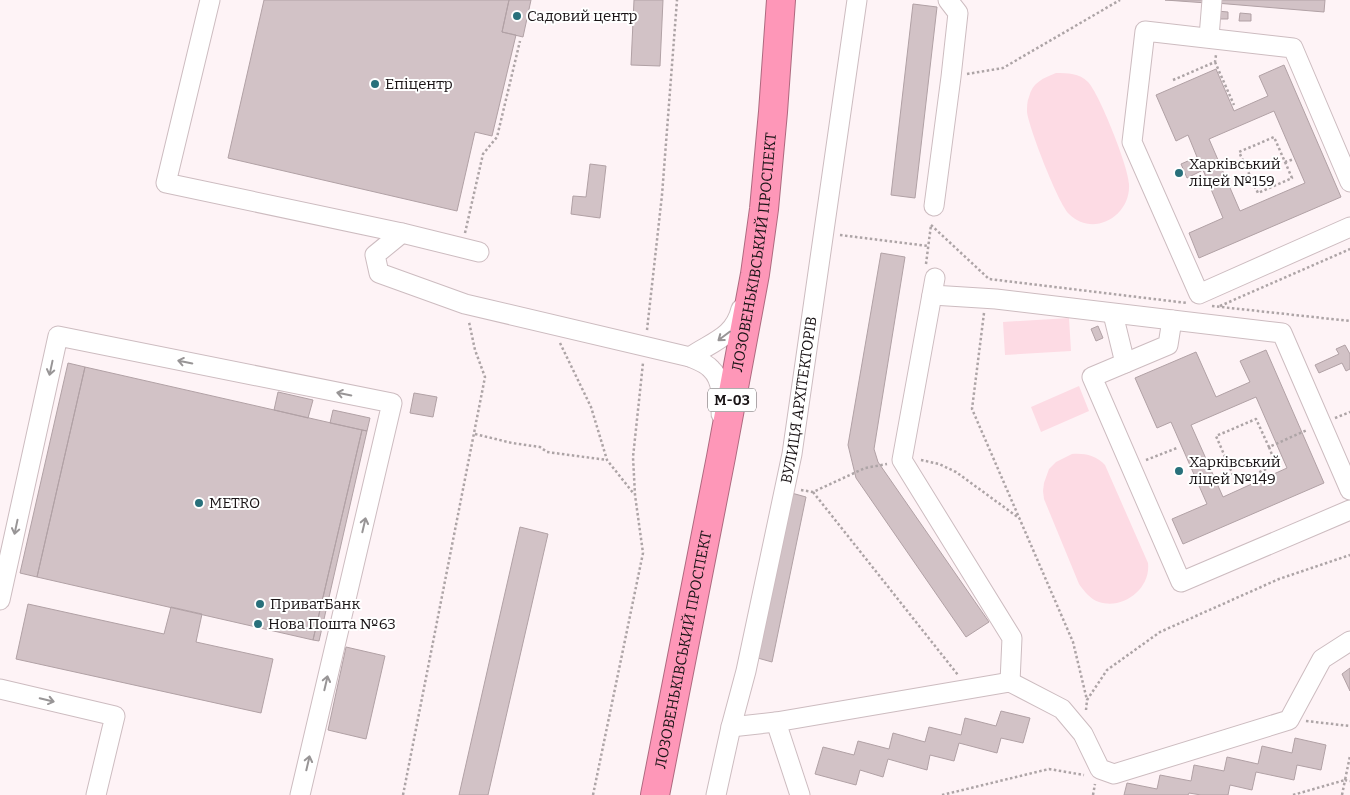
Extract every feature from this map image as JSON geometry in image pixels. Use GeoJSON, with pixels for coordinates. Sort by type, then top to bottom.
{"type":"FeatureCollection","features":[{"type":"Feature","properties":{"kind":"highway","name":"ЛОЗОВЕНЬКІВСЬКИЙ ПРОСПЕКТ"},"geometry":{"type":"LineString","coordinates":[[655,795],[747,323],[764,209],[779,3]]}},
{"type":"Feature","properties":{"kind":"street"},"geometry":{"type":"LineString","coordinates":[[210,0],[166,184],[402,232],[479,252]]}},
{"type":"Feature","properties":{"kind":"street","name":"ВУЛИЦЯ АРХІТЕКТОРІВ"},"geometry":{"type":"LineString","coordinates":[[716,795],[746,671],[792,454],[857,0]]}},
{"type":"Feature","properties":{"kind":"street"},"geometry":{"type":"LineString","coordinates":[[934,206],[958,12],[948,0]]}},
{"type":"Feature","properties":{"kind":"street"},"geometry":{"type":"LineString","coordinates":[[1212,0],[1213,38]]}},
{"type":"Feature","properties":{"kind":"street"},"geometry":{"type":"LineString","coordinates":[[1350,182],[1293,48],[1145,31],[1132,142],[1199,294],[1350,227]]}},
{"type":"Feature","properties":{"kind":"street"},"geometry":{"type":"LineString","coordinates":[[690,357],[702,348],[713,344],[732,330],[740,312],[752,234],[764,209]]}},
{"type":"Feature","properties":{"kind":"street"},"geometry":{"type":"LineString","coordinates":[[402,232],[376,255],[379,273],[465,304],[690,357],[710,368],[718,378],[722,406],[712,471],[716,483]]}},
{"type":"Feature","properties":{"kind":"street"},"geometry":{"type":"LineString","coordinates":[[1010,682],[1012,638],[902,460],[933,287],[985,300],[1282,333],[1350,490]]}},
{"type":"Feature","properties":{"kind":"street"},"geometry":{"type":"LineString","coordinates":[[1113,314],[1124,363]]}},
{"type":"Feature","properties":{"kind":"street"},"geometry":{"type":"LineString","coordinates":[[1172,320],[1168,345],[1092,377],[1181,582],[1350,510]]}},
{"type":"Feature","properties":{"kind":"street"},"geometry":{"type":"LineString","coordinates":[[0,600],[58,336],[392,403],[300,795]]}},
{"type":"Feature","properties":{"kind":"street"},"geometry":{"type":"LineString","coordinates":[[731,727],[776,722],[1010,682],[1062,709],[1083,734],[1100,769],[1114,774],[1289,720],[1322,659],[1350,641]]}},
{"type":"Feature","properties":{"kind":"street"},"geometry":{"type":"LineString","coordinates":[[0,689],[115,716],[96,795]]}},
{"type":"Feature","properties":{"kind":"street"},"geometry":{"type":"LineString","coordinates":[[776,722],[800,795]]}},
{"type":"Feature","properties":{"kind":"path"},"geometry":{"type":"LineString","coordinates":[[593,795],[643,553],[634,495],[633,457],[662,194],[676,0]]}},
{"type":"Feature","properties":{"kind":"path"},"geometry":{"type":"LineString","coordinates":[[951,77],[1003,68],[1120,0]]}},
{"type":"Feature","properties":{"kind":"path"},"geometry":{"type":"LineString","coordinates":[[1213,38],[1215,62],[1234,105]]}},
{"type":"Feature","properties":{"kind":"path"},"geometry":{"type":"LineString","coordinates":[[462,241],[483,154],[497,137],[520,41]]}},
{"type":"Feature","properties":{"kind":"path"},"geometry":{"type":"LineString","coordinates":[[1173,80],[1215,62]]}},
{"type":"Feature","properties":{"kind":"path"},"geometry":{"type":"LineString","coordinates":[[1274,137],[1285,162],[1292,178],[1258,193],[1240,152],[1274,137]]}},
{"type":"Feature","properties":{"kind":"path"},"geometry":{"type":"LineString","coordinates":[[1285,162],[1294,158]]}},
{"type":"Feature","properties":{"kind":"path"},"geometry":{"type":"LineString","coordinates":[[933,287],[924,276],[931,225],[989,279],[1190,304]]}},
{"type":"Feature","properties":{"kind":"path"},"geometry":{"type":"LineString","coordinates":[[824,232],[928,246]]}},
{"type":"Feature","properties":{"kind":"path"},"geometry":{"type":"LineString","coordinates":[[1219,307],[1350,249]]}},
{"type":"Feature","properties":{"kind":"path"},"geometry":{"type":"LineString","coordinates":[[989,279],[972,409],[1073,642],[1087,700],[1083,734]]}},
{"type":"Feature","properties":{"kind":"path"},"geometry":{"type":"LineString","coordinates":[[403,795],[485,377],[474,350],[465,304]]}},
{"type":"Feature","properties":{"kind":"path"},"geometry":{"type":"LineString","coordinates":[[1209,306],[1350,321]]}},
{"type":"Feature","properties":{"kind":"path"},"geometry":{"type":"LineString","coordinates":[[551,324],[591,407],[607,460],[634,495]]}},
{"type":"Feature","properties":{"kind":"path"},"geometry":{"type":"LineString","coordinates":[[1256,419],[1269,447],[1276,465],[1236,482],[1216,436],[1256,419]]}},
{"type":"Feature","properties":{"kind":"path"},"geometry":{"type":"LineString","coordinates":[[1269,447],[1322,424]]}},
{"type":"Feature","properties":{"kind":"path"},"geometry":{"type":"LineString","coordinates":[[475,434],[512,443],[540,447],[547,452],[607,460]]}},
{"type":"Feature","properties":{"kind":"path"},"geometry":{"type":"LineString","coordinates":[[1131,466],[1177,448]]}},
{"type":"Feature","properties":{"kind":"path"},"geometry":{"type":"LineString","coordinates":[[785,486],[813,492],[865,468],[913,458],[939,464],[956,472],[1020,519]]}},
{"type":"Feature","properties":{"kind":"path"},"geometry":{"type":"LineString","coordinates":[[813,492],[970,689]]}},
{"type":"Feature","properties":{"kind":"path"},"geometry":{"type":"LineString","coordinates":[[1087,700],[1107,670],[1160,632],[1279,579],[1350,555]]}},
{"type":"Feature","properties":{"kind":"path"},"geometry":{"type":"LineString","coordinates":[[1289,720],[1350,726]]}},
{"type":"Feature","properties":{"kind":"path"},"geometry":{"type":"LineString","coordinates":[[1342,795],[1350,756]]}},
{"type":"Feature","properties":{"kind":"path"},"geometry":{"type":"LineString","coordinates":[[942,795],[1049,769],[1087,776]]}},
{"type":"Feature","properties":{"kind":"path"},"geometry":{"type":"LineString","coordinates":[[1293,795],[1345,780],[1350,781]]}},
{"type":"Feature","properties":{"kind":"shaded area"},"geometry":{"type":"Polygon","coordinates":[[[1056,73],[1077,75],[1088,82],[1099,100],[1119,148],[1128,175],[1128,195],[1124,206],[1109,220],[1089,224],[1079,221],[1069,214],[1058,196],[1033,133],[1027,112],[1030,92],[1043,79],[1056,73]]]}},
{"type":"Feature","properties":{"kind":"shaded area"},"geometry":{"type":"Polygon","coordinates":[[[1069,318],[1071,351],[1005,355],[1003,322],[1069,318]]]}},
{"type":"Feature","properties":{"kind":"shaded area"},"geometry":{"type":"Polygon","coordinates":[[[1079,386],[1089,411],[1041,432],[1031,407],[1079,386]]]}},
{"type":"Feature","properties":{"kind":"shaded area"},"geometry":{"type":"Polygon","coordinates":[[[1072,454],[1090,455],[1105,465],[1148,563],[1145,581],[1134,595],[1126,600],[1108,604],[1096,601],[1079,584],[1044,499],[1044,483],[1049,469],[1056,462],[1072,454]]]}},
{"type":"Feature","properties":{"kind":"building","name":"Епіцентр"},"geometry":{"type":"Polygon","coordinates":[[[264,0],[509,0],[502,32],[516,35],[492,136],[475,132],[457,211],[228,158],[264,0]]]}},
{"type":"Feature","properties":{"kind":"building","name":"Садовий центр"},"geometry":{"type":"Polygon","coordinates":[[[509,0],[531,0],[523,37],[502,32],[509,0]]]}},
{"type":"Feature","properties":{"kind":"building"},"geometry":{"type":"Polygon","coordinates":[[[634,0],[663,0],[660,66],[631,65],[634,0]]]}},
{"type":"Feature","properties":{"kind":"building"},"geometry":{"type":"Polygon","coordinates":[[[1165,0],[1207,0],[1207,3],[1165,0]]]}},
{"type":"Feature","properties":{"kind":"building"},"geometry":{"type":"Polygon","coordinates":[[[1216,0],[1325,0],[1324,12],[1216,3],[1216,0]]]}},
{"type":"Feature","properties":{"kind":"building"},"geometry":{"type":"Polygon","coordinates":[[[913,4],[937,7],[915,198],[891,195],[913,4]]]}},
{"type":"Feature","properties":{"kind":"building"},"geometry":{"type":"Polygon","coordinates":[[[1217,11],[1228,12],[1228,19],[1217,19],[1217,11]]]}},
{"type":"Feature","properties":{"kind":"building"},"geometry":{"type":"Polygon","coordinates":[[[1240,13],[1251,14],[1251,21],[1239,21],[1240,13]]]}},
{"type":"Feature","properties":{"kind":"building"},"geometry":{"type":"Polygon","coordinates":[[[1284,65],[1341,197],[1199,258],[1189,233],[1223,218],[1203,170],[1187,178],[1181,164],[1197,157],[1188,135],[1176,141],[1156,95],[1216,69],[1234,111],[1268,96],[1259,76],[1284,65]],[[1274,111],[1209,139],[1240,211],[1305,183],[1274,111]]]}},
{"type":"Feature","properties":{"kind":"building"},"geometry":{"type":"Polygon","coordinates":[[[590,164],[606,166],[600,218],[571,214],[573,196],[586,197],[590,164]]]}},
{"type":"Feature","properties":{"kind":"building"},"geometry":{"type":"Polygon","coordinates":[[[881,253],[905,257],[874,449],[878,462],[989,622],[966,637],[856,478],[848,445],[881,253]]]}},
{"type":"Feature","properties":{"kind":"building"},"geometry":{"type":"Polygon","coordinates":[[[1098,326],[1103,338],[1096,341],[1091,329],[1098,326]]]}},
{"type":"Feature","properties":{"kind":"building"},"geometry":{"type":"Polygon","coordinates":[[[1345,345],[1350,354],[1350,369],[1346,371],[1342,363],[1319,373],[1315,365],[1339,354],[1336,349],[1345,345]]]}},
{"type":"Feature","properties":{"kind":"building"},"geometry":{"type":"Polygon","coordinates":[[[1266,350],[1324,483],[1183,544],[1172,519],[1207,504],[1171,422],[1157,428],[1135,378],[1196,352],[1216,397],[1250,382],[1240,361],[1266,350]],[[1256,397],[1191,425],[1223,497],[1287,468],[1256,397]]]}},
{"type":"Feature","properties":{"kind":"building"},"geometry":{"type":"Polygon","coordinates":[[[68,363],[85,367],[37,577],[20,573],[68,363]]]}},
{"type":"Feature","properties":{"kind":"building","name":"METRO"},"geometry":{"type":"Polygon","coordinates":[[[85,367],[362,430],[313,640],[37,577],[85,367]]]}},
{"type":"Feature","properties":{"kind":"building"},"geometry":{"type":"Polygon","coordinates":[[[278,392],[313,400],[308,418],[274,410],[278,392]]]}},
{"type":"Feature","properties":{"kind":"building"},"geometry":{"type":"Polygon","coordinates":[[[414,393],[437,397],[433,417],[410,413],[414,393]]]}},
{"type":"Feature","properties":{"kind":"building"},"geometry":{"type":"Polygon","coordinates":[[[333,410],[370,418],[367,431],[330,423],[333,410]]]}},
{"type":"Feature","properties":{"kind":"building"},"geometry":{"type":"Polygon","coordinates":[[[362,430],[367,431],[319,641],[313,640],[362,430]]]}},
{"type":"Feature","properties":{"kind":"building"},"geometry":{"type":"Polygon","coordinates":[[[788,492],[806,497],[772,662],[754,657],[788,492]]]}},
{"type":"Feature","properties":{"kind":"building"},"geometry":{"type":"Polygon","coordinates":[[[520,527],[548,534],[488,795],[459,795],[520,527]]]}},
{"type":"Feature","properties":{"kind":"building"},"geometry":{"type":"Polygon","coordinates":[[[28,604],[164,634],[171,607],[202,614],[196,642],[273,659],[261,713],[16,659],[28,604]]]}},
{"type":"Feature","properties":{"kind":"building"},"geometry":{"type":"Polygon","coordinates":[[[346,647],[385,656],[366,739],[328,730],[346,647]]]}},
{"type":"Feature","properties":{"kind":"building"},"geometry":{"type":"Polygon","coordinates":[[[1350,668],[1350,691],[1342,674],[1350,668]]]}},
{"type":"Feature","properties":{"kind":"building"},"geometry":{"type":"Polygon","coordinates":[[[1001,711],[1030,718],[1023,743],[1001,738],[997,753],[959,743],[954,761],[930,755],[927,770],[888,759],[883,777],[860,770],[856,785],[815,774],[823,747],[854,755],[858,741],[889,749],[893,733],[925,742],[929,727],[961,735],[965,718],[996,726],[1001,711]]]}},
{"type":"Feature","properties":{"kind":"building"},"geometry":{"type":"Polygon","coordinates":[[[1295,738],[1326,745],[1321,770],[1297,765],[1294,780],[1256,772],[1252,790],[1230,785],[1228,795],[1189,793],[1188,795],[1124,795],[1127,783],[1157,789],[1160,775],[1191,781],[1194,765],[1224,771],[1227,757],[1258,764],[1262,746],[1292,753],[1295,738]]]}},
{"type":"Feature","properties":{"kind":"place","name":"Садовий центр"},"geometry":{"type":"Point","coordinates":[517,16]}},
{"type":"Feature","properties":{"kind":"place","name":"Епіцентр"},"geometry":{"type":"Point","coordinates":[375,84]}},
{"type":"Feature","properties":{"kind":"place","name":"Харківський ліцей №159"},"geometry":{"type":"Point","coordinates":[1179,173]}},
{"type":"Feature","properties":{"kind":"place","name":"Харківський ліцей №149"},"geometry":{"type":"Point","coordinates":[1179,471]}},
{"type":"Feature","properties":{"kind":"place","name":"METRO"},"geometry":{"type":"Point","coordinates":[199,503]}},
{"type":"Feature","properties":{"kind":"place","name":"ПриватБанк"},"geometry":{"type":"Point","coordinates":[260,604]}},
{"type":"Feature","properties":{"kind":"place","name":"Нова Пошта №63"},"geometry":{"type":"Point","coordinates":[258,624]}}]}
